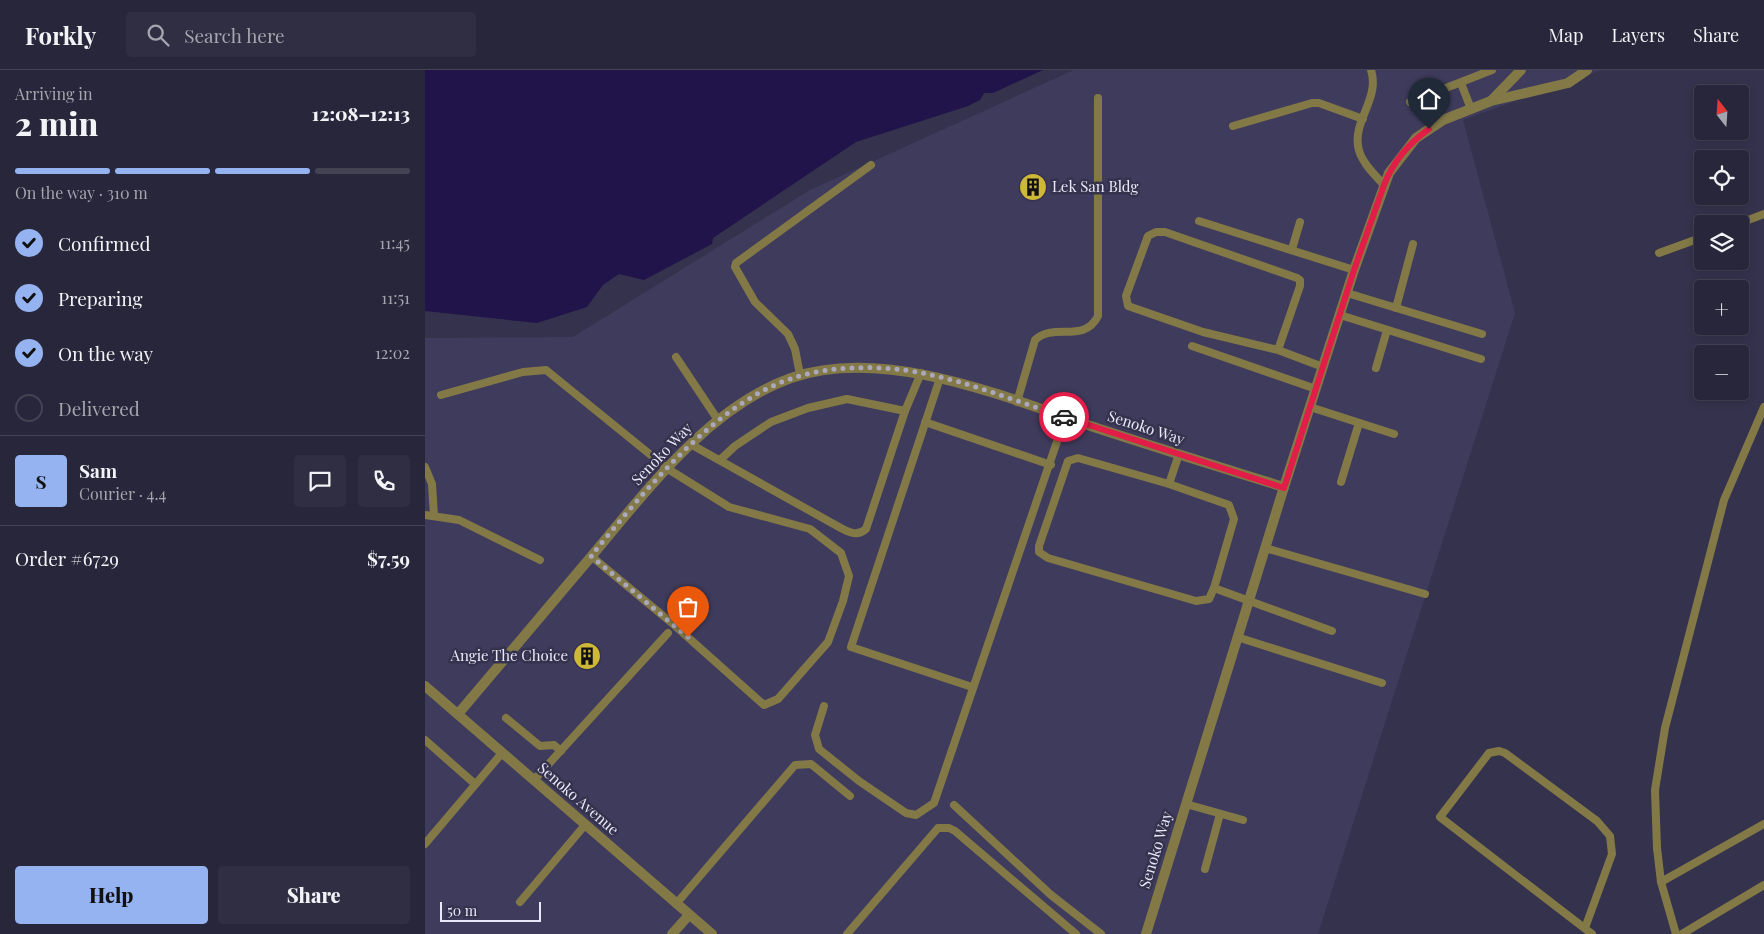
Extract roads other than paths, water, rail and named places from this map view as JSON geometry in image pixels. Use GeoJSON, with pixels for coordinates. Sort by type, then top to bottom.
{"type":"FeatureCollection","features":[{"type":"Feature","properties":{"kind":"street","name":"Senoko Way"},"geometry":{"type":"LineString","coordinates":[[1491,101],[1521,70]]}},
{"type":"Feature","properties":{"kind":"street","name":"Senoko Way"},"geometry":{"type":"LineString","coordinates":[[1146,934],[1284,488],[1354,270],[1389,173],[1416,138],[1443,120],[1491,101],[1568,83],[1587,70]]}},
{"type":"Feature","properties":{"kind":"street","name":"Senoko Way"},"geometry":{"type":"LineString","coordinates":[[458,714],[631,508],[692,445],[718,420],[759,393],[800,376],[850,368],[921,373],[1284,488]]}},
{"type":"Feature","properties":{"kind":"street","name":"Senoko Avenue"},"geometry":{"type":"LineString","coordinates":[[425,686],[712,934]]}},
{"type":"Feature","properties":{"kind":"street"},"geometry":{"type":"LineString","coordinates":[[672,934],[689,915]]}},
{"type":"Feature","properties":{"kind":"lane"},"geometry":{"type":"LineString","coordinates":[[1371,70],[1373,96],[1358,135],[1358,147],[1365,163],[1384,185]]}},
{"type":"Feature","properties":{"kind":"lane"},"geometry":{"type":"LineString","coordinates":[[1410,102],[1492,70]]}},
{"type":"Feature","properties":{"kind":"lane"},"geometry":{"type":"LineString","coordinates":[[1461,83],[1471,109]]}},
{"type":"Feature","properties":{"kind":"lane"},"geometry":{"type":"LineString","coordinates":[[1017,402],[1035,340],[1043,335],[1086,330],[1093,326],[1098,316],[1098,98]]}},
{"type":"Feature","properties":{"kind":"lane"},"geometry":{"type":"LineString","coordinates":[[1233,126],[1312,103],[1363,119]]}},
{"type":"Feature","properties":{"kind":"lane"},"geometry":{"type":"LineString","coordinates":[[800,376],[795,349],[789,334],[755,302],[735,267],[736,263],[871,164]]}},
{"type":"Feature","properties":{"kind":"lane"},"geometry":{"type":"LineString","coordinates":[[1749,220],[1764,214]]}},
{"type":"Feature","properties":{"kind":"lane"},"geometry":{"type":"LineString","coordinates":[[1199,221],[1354,270]]}},
{"type":"Feature","properties":{"kind":"lane"},"geometry":{"type":"LineString","coordinates":[[1292,249],[1300,222]]}},
{"type":"Feature","properties":{"kind":"lane"},"geometry":{"type":"LineString","coordinates":[[1278,350],[1300,280],[1165,232],[1157,232],[1148,236],[1126,296],[1128,306],[1203,332],[1278,350],[1323,367]]}},
{"type":"Feature","properties":{"kind":"lane"},"geometry":{"type":"LineString","coordinates":[[1659,253],[1694,240]]}},
{"type":"Feature","properties":{"kind":"lane"},"geometry":{"type":"LineString","coordinates":[[1396,308],[1413,244]]}},
{"type":"Feature","properties":{"kind":"lane"},"geometry":{"type":"LineString","coordinates":[[1347,293],[1482,334]]}},
{"type":"Feature","properties":{"kind":"lane"},"geometry":{"type":"LineString","coordinates":[[1340,315],[1481,359]]}},
{"type":"Feature","properties":{"kind":"lane"},"geometry":{"type":"LineString","coordinates":[[1376,368],[1387,330]]}},
{"type":"Feature","properties":{"kind":"lane"},"geometry":{"type":"LineString","coordinates":[[1192,346],[1316,389]]}},
{"type":"Feature","properties":{"kind":"lane"},"geometry":{"type":"LineString","coordinates":[[676,357],[718,420]]}},
{"type":"Feature","properties":{"kind":"lane"},"geometry":{"type":"LineString","coordinates":[[441,394],[523,372],[546,370],[668,469],[729,507],[810,529],[841,553],[849,576],[843,601],[828,642],[778,699],[764,705],[673,624],[591,556]]}},
{"type":"Feature","properties":{"kind":"lane"},"geometry":{"type":"LineString","coordinates":[[692,445],[852,534],[862,533],[866,529],[872,514],[905,411],[921,373]]}},
{"type":"Feature","properties":{"kind":"lane"},"geometry":{"type":"LineString","coordinates":[[940,378],[851,647],[972,687]]}},
{"type":"Feature","properties":{"kind":"lane"},"geometry":{"type":"LineString","coordinates":[[720,460],[735,446],[771,422],[808,408],[847,399],[905,411]]}},
{"type":"Feature","properties":{"kind":"lane"},"geometry":{"type":"LineString","coordinates":[[1676,934],[1661,882],[1657,848],[1655,790],[1665,728],[1724,500],[1764,406]]}},
{"type":"Feature","properties":{"kind":"lane"},"geometry":{"type":"LineString","coordinates":[[1310,407],[1394,434]]}},
{"type":"Feature","properties":{"kind":"lane"},"geometry":{"type":"LineString","coordinates":[[824,706],[815,735],[819,749],[859,781],[906,812],[917,815],[934,803],[972,687],[1051,465],[1065,418]]}},
{"type":"Feature","properties":{"kind":"lane"},"geometry":{"type":"LineString","coordinates":[[925,422],[1051,465]]}},
{"type":"Feature","properties":{"kind":"lane"},"geometry":{"type":"LineString","coordinates":[[1341,482],[1359,423]]}},
{"type":"Feature","properties":{"kind":"lane"},"geometry":{"type":"LineString","coordinates":[[1169,484],[1179,454]]}},
{"type":"Feature","properties":{"kind":"lane"},"geometry":{"type":"LineString","coordinates":[[1071,458],[1078,458],[1169,484],[1229,505],[1231,508],[1234,519],[1214,588],[1209,598],[1196,601],[1048,558],[1039,552],[1039,546],[1055,496],[1068,461],[1071,458]]}},
{"type":"Feature","properties":{"kind":"lane"},"geometry":{"type":"LineString","coordinates":[[425,466],[432,484],[434,516]]}},
{"type":"Feature","properties":{"kind":"lane"},"geometry":{"type":"LineString","coordinates":[[425,515],[459,520],[540,560]]}},
{"type":"Feature","properties":{"kind":"lane"},"geometry":{"type":"LineString","coordinates":[[1265,548],[1425,594]]}},
{"type":"Feature","properties":{"kind":"lane"},"geometry":{"type":"LineString","coordinates":[[1214,588],[1332,631]]}},
{"type":"Feature","properties":{"kind":"lane"},"geometry":{"type":"LineString","coordinates":[[534,780],[668,633]]}},
{"type":"Feature","properties":{"kind":"lane"},"geometry":{"type":"LineString","coordinates":[[1237,638],[1382,683]]}},
{"type":"Feature","properties":{"kind":"lane"},"geometry":{"type":"LineString","coordinates":[[506,718],[540,746],[554,744],[561,751]]}},
{"type":"Feature","properties":{"kind":"lane"},"geometry":{"type":"LineString","coordinates":[[425,740],[475,784]]}},
{"type":"Feature","properties":{"kind":"lane"},"geometry":{"type":"LineString","coordinates":[[1585,928],[1612,854],[1610,836],[1597,821],[1505,753],[1499,751],[1484,757],[1440,817],[1585,928],[1593,934]]}},
{"type":"Feature","properties":{"kind":"lane"},"geometry":{"type":"LineString","coordinates":[[425,844],[502,753]]}},
{"type":"Feature","properties":{"kind":"lane"},"geometry":{"type":"LineString","coordinates":[[676,904],[795,765],[811,764],[850,796]]}},
{"type":"Feature","properties":{"kind":"lane"},"geometry":{"type":"LineString","coordinates":[[1186,804],[1243,820]]}},
{"type":"Feature","properties":{"kind":"lane"},"geometry":{"type":"LineString","coordinates":[[954,805],[1051,895],[1101,934]]}},
{"type":"Feature","properties":{"kind":"lane"},"geometry":{"type":"LineString","coordinates":[[1205,869],[1220,814]]}},
{"type":"Feature","properties":{"kind":"lane"},"geometry":{"type":"LineString","coordinates":[[1661,882],[1764,824]]}},
{"type":"Feature","properties":{"kind":"lane"},"geometry":{"type":"LineString","coordinates":[[520,902],[585,825]]}},
{"type":"Feature","properties":{"kind":"lane"},"geometry":{"type":"LineString","coordinates":[[847,934],[938,828],[943,827],[955,831],[1076,934]]}},
{"type":"Feature","properties":{"kind":"lane"},"geometry":{"type":"LineString","coordinates":[[1682,934],[1764,885]]}},
{"type":"Feature","properties":{"kind":"place","name":"Lek San Bldg"},"geometry":{"type":"Point","coordinates":[1033,187]}},
{"type":"Feature","properties":{"kind":"place","name":"Angie The Choice"},"geometry":{"type":"Point","coordinates":[587,656]}}]}
